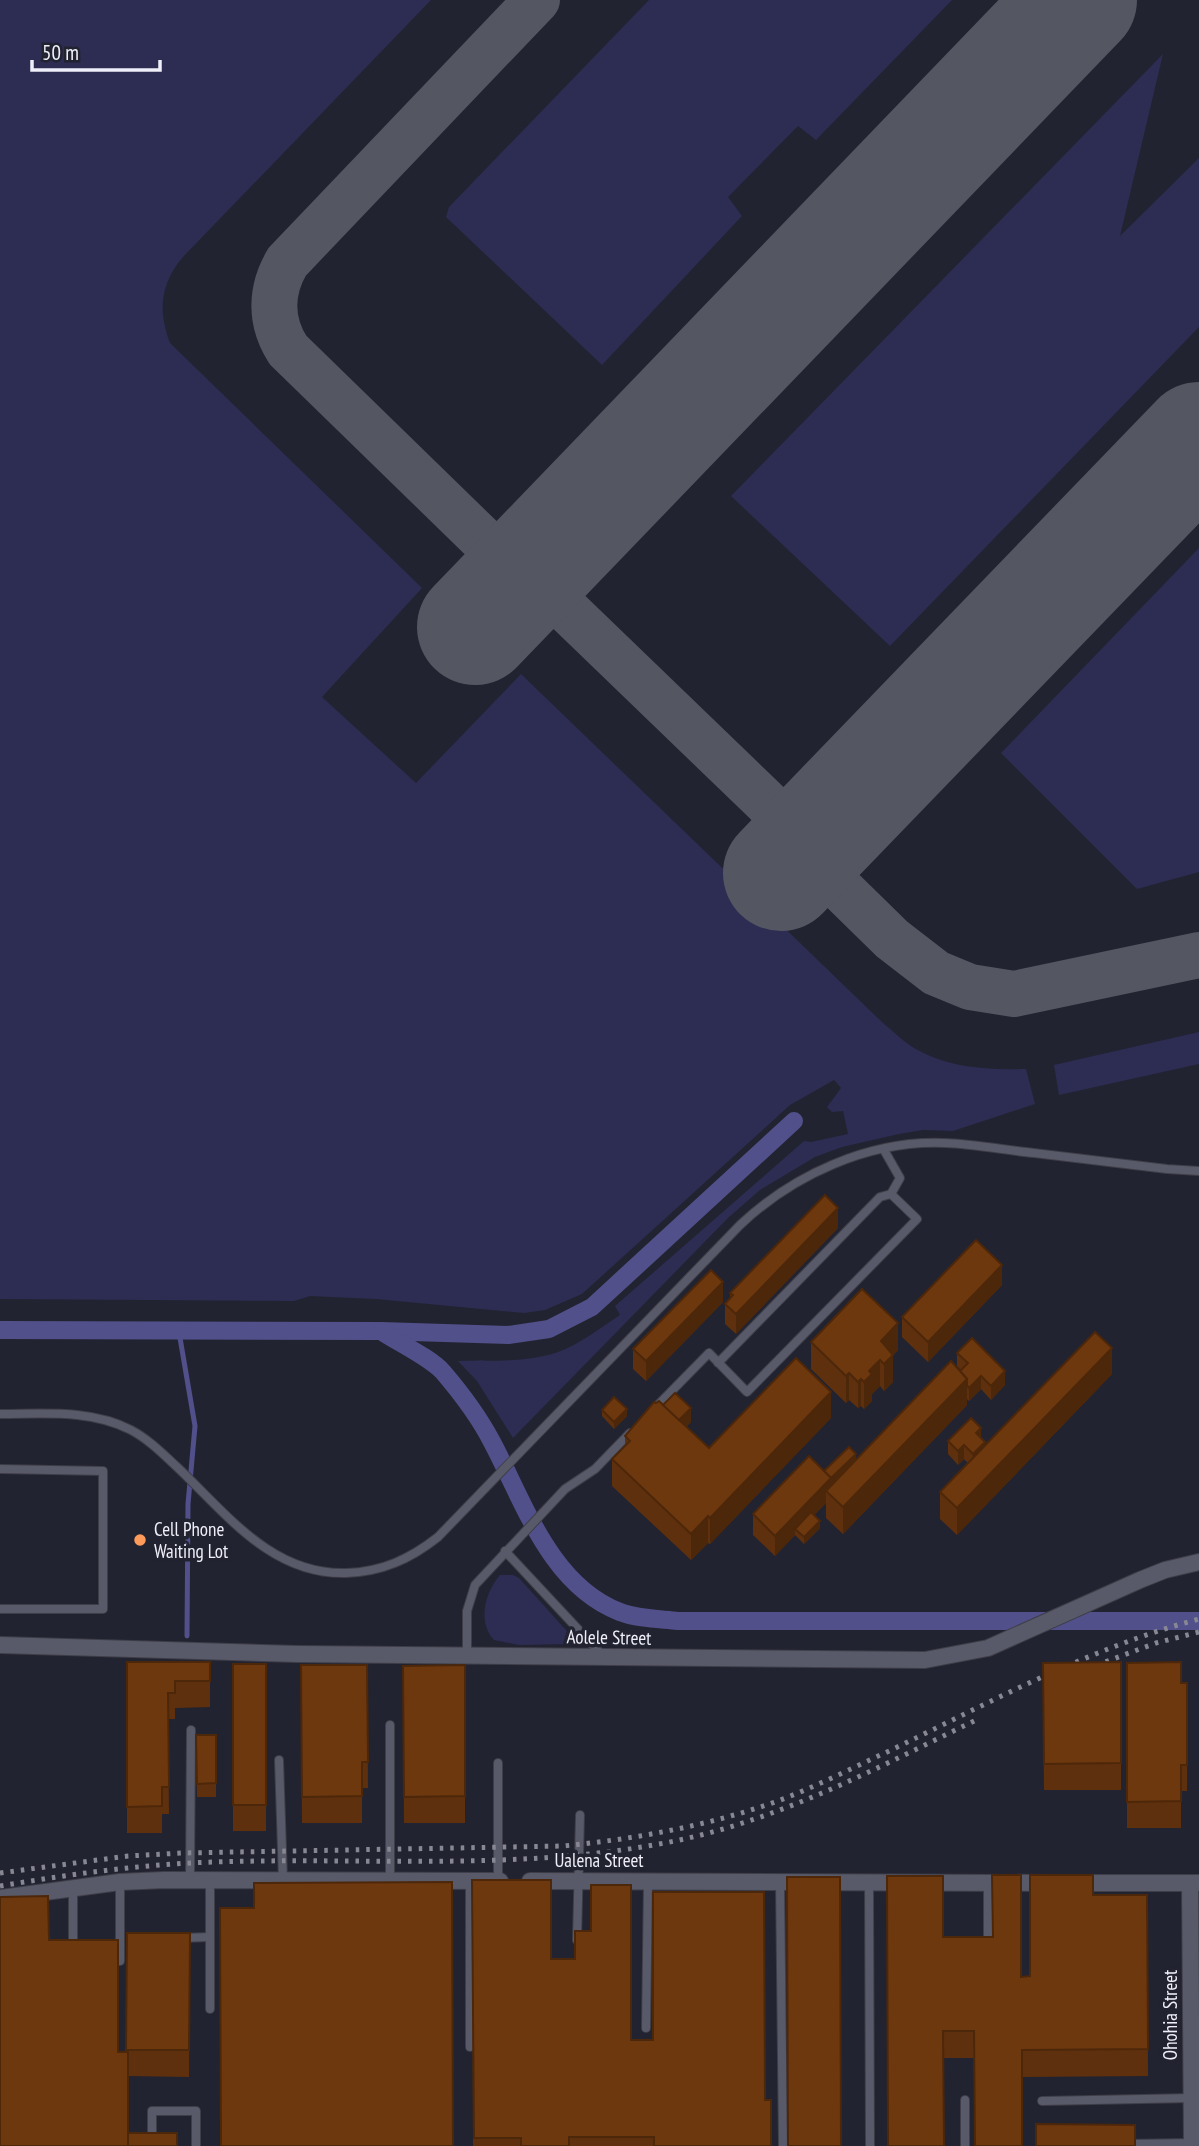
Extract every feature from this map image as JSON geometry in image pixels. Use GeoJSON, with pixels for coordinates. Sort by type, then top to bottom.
{"type":"FeatureCollection","features":[{"type":"Feature","properties":{"kind":"street","name":"Aolele Street"},"geometry":{"type":"LineString","coordinates":[[0,1645],[284,1654],[906,1661],[957,1655],[1010,1639],[1165,1570],[1199,1562]]}},
{"type":"Feature","properties":{"kind":"street","name":"Ualena Street"},"geometry":{"type":"LineString","coordinates":[[0,1898],[120,1882],[190,1880],[988,1882],[1038,1886],[1195,1883]]}},
{"type":"Feature","properties":{"kind":"street","name":"Ohohia Street"},"geometry":{"type":"LineString","coordinates":[[1192,2144],[1195,1883]]}},
{"type":"Feature","properties":{"kind":"lane"},"geometry":{"type":"LineString","coordinates":[[0,1414],[90,1416],[120,1425],[163,1454],[244,1532],[272,1553],[303,1567],[338,1573],[373,1570],[407,1559],[438,1537],[740,1225],[763,1204],[807,1176],[835,1164],[884,1150],[941,1143],[1199,1171]]}},
{"type":"Feature","properties":{"kind":"lane"},"geometry":{"type":"LineString","coordinates":[[719,1363],[880,1197],[891,1194],[900,1178],[884,1150]]}},
{"type":"Feature","properties":{"kind":"lane"},"geometry":{"type":"LineString","coordinates":[[652,1411],[709,1353],[747,1392],[917,1219],[891,1194]]}},
{"type":"Feature","properties":{"kind":"lane"},"geometry":{"type":"LineString","coordinates":[[467,1657],[467,1611],[475,1584],[565,1489],[595,1469],[633,1430]]}},
{"type":"Feature","properties":{"kind":"lane"},"geometry":{"type":"LineString","coordinates":[[0,1469],[103,1471],[103,1609],[0,1609]]}},
{"type":"Feature","properties":{"kind":"lane"},"geometry":{"type":"LineString","coordinates":[[505,1551],[605,1658]]}},
{"type":"Feature","properties":{"kind":"lane"},"geometry":{"type":"LineString","coordinates":[[390,1725],[390,1880]]}},
{"type":"Feature","properties":{"kind":"lane"},"geometry":{"type":"LineString","coordinates":[[190,1880],[191,1730]]}},
{"type":"Feature","properties":{"kind":"lane"},"geometry":{"type":"LineString","coordinates":[[279,1760],[282,1880]]}},
{"type":"Feature","properties":{"kind":"lane"},"geometry":{"type":"LineString","coordinates":[[498,1763],[498,1881]]}},
{"type":"Feature","properties":{"kind":"lane"},"geometry":{"type":"LineString","coordinates":[[578,1943],[580,1815]]}},
{"type":"Feature","properties":{"kind":"lane"},"geometry":{"type":"LineString","coordinates":[[210,1880],[210,2009]]}},
{"type":"Feature","properties":{"kind":"lane"},"geometry":{"type":"LineString","coordinates":[[470,1880],[470,2047]]}},
{"type":"Feature","properties":{"kind":"lane"},"geometry":{"type":"LineString","coordinates":[[646,2028],[648,1881]]}},
{"type":"Feature","properties":{"kind":"lane"},"geometry":{"type":"LineString","coordinates":[[96,1961],[120,1961],[120,1882]]}},
{"type":"Feature","properties":{"kind":"lane"},"geometry":{"type":"LineString","coordinates":[[780,1882],[783,2146]]}},
{"type":"Feature","properties":{"kind":"lane"},"geometry":{"type":"LineString","coordinates":[[869,1882],[870,2146]]}},
{"type":"Feature","properties":{"kind":"lane"},"geometry":{"type":"LineString","coordinates":[[988,1882],[988,1957]]}},
{"type":"Feature","properties":{"kind":"lane"},"geometry":{"type":"LineString","coordinates":[[73,1960],[74,1888]]}},
{"type":"Feature","properties":{"kind":"lane"},"geometry":{"type":"LineString","coordinates":[[170,1938],[210,1937]]}},
{"type":"Feature","properties":{"kind":"lane"},"geometry":{"type":"LineString","coordinates":[[1042,2101],[1194,2089]]}},
{"type":"Feature","properties":{"kind":"lane"},"geometry":{"type":"LineString","coordinates":[[965,2100],[965,2146]]}},
{"type":"Feature","properties":{"kind":"lane"},"geometry":{"type":"LineString","coordinates":[[152,2146],[152,2111],[196,2111],[196,2146]]}},
{"type":"Feature","properties":{"kind":"lane"},"geometry":{"type":"LineString","coordinates":[[1109,2144],[1192,2144]]}},
{"type":"Feature","properties":{"kind":"shaded area"},"geometry":{"type":"Polygon","coordinates":[[[0,0],[431,0],[182,258],[169,278],[163,299],[164,320],[170,343],[422,588],[322,697],[416,783],[521,674],[906,1043],[927,1055],[955,1064],[1026,1069],[1035,1104],[953,1131],[923,1130],[842,1147],[815,1157],[760,1190],[728,1218],[513,1438],[477,1381],[458,1361],[546,1356],[574,1345],[620,1315],[615,1306],[804,1141],[848,1134],[843,1111],[832,1112],[827,1107],[841,1088],[834,1080],[790,1105],[582,1294],[545,1310],[524,1313],[376,1299],[310,1296],[294,1301],[0,1299],[0,0]]]}},
{"type":"Feature","properties":{"kind":"shaded area"},"geometry":{"type":"Polygon","coordinates":[[[649,0],[952,0],[816,140],[798,126],[728,197],[742,216],[602,365],[446,217],[449,207],[649,0]]]}},
{"type":"Feature","properties":{"kind":"shaded area"},"geometry":{"type":"Polygon","coordinates":[[[1163,54],[1120,236],[1199,158],[1199,327],[890,646],[731,496],[1163,54]]]}},
{"type":"Feature","properties":{"kind":"shaded area"},"geometry":{"type":"Polygon","coordinates":[[[1199,548],[1199,872],[1137,889],[1001,753],[1199,548]]]}},
{"type":"Feature","properties":{"kind":"shaded area"},"geometry":{"type":"Polygon","coordinates":[[[1199,1032],[1199,1064],[1059,1095],[1054,1065],[1199,1032]]]}},
{"type":"Feature","properties":{"kind":"shaded area"},"geometry":{"type":"Polygon","coordinates":[[[500,1575],[519,1578],[574,1642],[519,1645],[494,1640],[484,1616],[490,1590],[500,1575]]]}},
{"type":"Feature","properties":{"kind":"building"},"geometry":{"type":"Polygon","coordinates":[[[825,1195],[838,1208],[736,1314],[725,1304],[733,1295],[730,1293],[825,1195]]]}},
{"type":"Feature","properties":{"kind":"building"},"geometry":{"type":"Polygon","coordinates":[[[976,1240],[1002,1265],[928,1342],[902,1317],[976,1240]]]}},
{"type":"Feature","properties":{"kind":"building"},"geometry":{"type":"Polygon","coordinates":[[[711,1270],[723,1282],[646,1361],[633,1349],[711,1270]]]}},
{"type":"Feature","properties":{"kind":"building"},"geometry":{"type":"Polygon","coordinates":[[[862,1289],[898,1323],[881,1341],[893,1355],[884,1364],[880,1360],[869,1371],[872,1374],[864,1382],[861,1379],[858,1382],[849,1373],[846,1376],[811,1342],[862,1289]]]}},
{"type":"Feature","properties":{"kind":"building"},"geometry":{"type":"Polygon","coordinates":[[[1095,1332],[1112,1348],[957,1508],[940,1492],[1095,1332]]]}},
{"type":"Feature","properties":{"kind":"building"},"geometry":{"type":"Polygon","coordinates":[[[972,1338],[1005,1371],[991,1386],[981,1376],[969,1388],[967,1379],[960,1371],[968,1363],[957,1353],[972,1338]]]}},
{"type":"Feature","properties":{"kind":"building"},"geometry":{"type":"Polygon","coordinates":[[[796,1358],[831,1392],[710,1518],[708,1516],[691,1534],[612,1459],[630,1441],[625,1436],[654,1402],[659,1401],[709,1448],[796,1358]]]}},
{"type":"Feature","properties":{"kind":"building"},"geometry":{"type":"Polygon","coordinates":[[[951,1361],[967,1379],[843,1507],[826,1491],[951,1361]]]}},
{"type":"Feature","properties":{"kind":"building"},"geometry":{"type":"Polygon","coordinates":[[[675,1393],[691,1408],[679,1420],[663,1405],[675,1393]]]}},
{"type":"Feature","properties":{"kind":"building"},"geometry":{"type":"Polygon","coordinates":[[[614,1397],[627,1409],[614,1422],[602,1410],[614,1397]]]}},
{"type":"Feature","properties":{"kind":"building"},"geometry":{"type":"Polygon","coordinates":[[[971,1418],[981,1428],[976,1433],[985,1442],[973,1454],[964,1445],[958,1451],[948,1441],[971,1418]]]}},
{"type":"Feature","properties":{"kind":"building"},"geometry":{"type":"Polygon","coordinates":[[[849,1447],[856,1454],[831,1478],[824,1471],[849,1447]]]}},
{"type":"Feature","properties":{"kind":"building"},"geometry":{"type":"Polygon","coordinates":[[[809,1456],[831,1478],[775,1536],[753,1514],[809,1456]]]}},
{"type":"Feature","properties":{"kind":"building"},"geometry":{"type":"Polygon","coordinates":[[[811,1512],[820,1521],[804,1537],[795,1529],[811,1512]]]}},
{"type":"Feature","properties":{"kind":"building"},"geometry":{"type":"Polygon","coordinates":[[[127,1662],[210,1662],[210,1681],[175,1681],[175,1693],[168,1693],[169,1787],[162,1787],[162,1806],[127,1807],[127,1662]]]}},
{"type":"Feature","properties":{"kind":"building"},"geometry":{"type":"Polygon","coordinates":[[[1121,1662],[1121,1763],[1044,1764],[1043,1663],[1121,1662]]]}},
{"type":"Feature","properties":{"kind":"building"},"geometry":{"type":"Polygon","coordinates":[[[1181,1662],[1181,1683],[1187,1683],[1187,1765],[1181,1765],[1181,1801],[1127,1802],[1127,1663],[1181,1662]]]}},
{"type":"Feature","properties":{"kind":"building"},"geometry":{"type":"Polygon","coordinates":[[[233,1664],[266,1664],[266,1805],[233,1805],[233,1664]]]}},
{"type":"Feature","properties":{"kind":"building"},"geometry":{"type":"Polygon","coordinates":[[[301,1665],[367,1665],[368,1762],[362,1762],[362,1796],[302,1797],[301,1665]]]}},
{"type":"Feature","properties":{"kind":"building"},"geometry":{"type":"Polygon","coordinates":[[[465,1665],[465,1796],[404,1797],[403,1666],[465,1665]]]}},
{"type":"Feature","properties":{"kind":"building"},"geometry":{"type":"Polygon","coordinates":[[[196,1735],[216,1735],[216,1783],[197,1784],[196,1735]]]}},
{"type":"Feature","properties":{"kind":"building"},"geometry":{"type":"Polygon","coordinates":[[[992,1875],[1021,1875],[1021,1977],[1030,1976],[1030,1875],[1093,1875],[1093,1895],[1147,1895],[1148,2049],[1022,2050],[1022,2146],[975,2146],[974,2031],[943,2031],[944,2146],[888,2146],[887,1876],[943,1876],[943,1937],[993,1937],[992,1875]]]}},
{"type":"Feature","properties":{"kind":"building"},"geometry":{"type":"Polygon","coordinates":[[[787,1877],[840,1877],[841,2146],[788,2146],[787,1877]]]}},
{"type":"Feature","properties":{"kind":"building"},"geometry":{"type":"Polygon","coordinates":[[[472,1880],[551,1880],[551,1959],[575,1959],[575,1931],[591,1931],[591,1885],[631,1885],[631,2040],[653,2040],[653,1892],[764,1892],[765,2100],[771,2100],[771,2146],[654,2146],[654,2137],[569,2137],[569,2146],[521,2146],[521,2138],[474,2138],[472,1880]]]}},
{"type":"Feature","properties":{"kind":"building"},"geometry":{"type":"Polygon","coordinates":[[[452,1882],[453,2146],[221,2146],[220,1908],[254,1908],[254,1883],[452,1882]]]}},
{"type":"Feature","properties":{"kind":"building"},"geometry":{"type":"Polygon","coordinates":[[[48,1896],[49,1940],[118,1940],[118,2052],[128,2052],[128,2146],[0,2146],[0,1897],[48,1896]]]}},
{"type":"Feature","properties":{"kind":"building"},"geometry":{"type":"Polygon","coordinates":[[[127,1933],[190,1933],[189,2050],[126,2050],[127,1933]]]}},
{"type":"Feature","properties":{"kind":"building"},"geometry":{"type":"Polygon","coordinates":[[[1036,2124],[1135,2125],[1135,2146],[1036,2146],[1036,2124]]]}},
{"type":"Feature","properties":{"kind":"building"},"geometry":{"type":"Polygon","coordinates":[[[128,2133],[177,2133],[177,2146],[128,2146],[128,2133]]]}},
{"type":"Feature","properties":{"kind":"waterway"},"geometry":{"type":"LineString","coordinates":[[0,1330],[381,1331],[508,1335],[549,1329],[592,1307],[794,1121]]}},
{"type":"Feature","properties":{"kind":"waterway"},"geometry":{"type":"LineString","coordinates":[[381,1331],[443,1372],[481,1423],[528,1515],[557,1562],[575,1582],[596,1599],[620,1612],[678,1621],[1199,1621]]}},
{"type":"Feature","properties":{"kind":"waterway"},"geometry":{"type":"LineString","coordinates":[[179,1332],[195,1426],[188,1504],[187,1636]]}},
{"type":"Feature","properties":{"kind":"taxiway"},"geometry":{"type":"LineString","coordinates":[[537,0],[287,262],[277,284],[274,306],[278,329],[288,350],[480,537],[570,613],[767,803],[842,890],[892,939],[936,973],[970,987],[1014,994],[1199,955]]}},
{"type":"Feature","properties":{"kind":"runway"},"geometry":{"type":"LineString","coordinates":[[475,627],[1079,0]]}},
{"type":"Feature","properties":{"kind":"runway"},"geometry":{"type":"LineString","coordinates":[[781,873],[1199,440]]}},
{"type":"Feature","properties":{"kind":"railway"},"geometry":{"type":"LineString","coordinates":[[0,1873],[128,1856],[182,1853],[563,1846],[670,1830],[723,1818],[789,1797],[1079,1661],[1118,1645],[1199,1619]]}},
{"type":"Feature","properties":{"kind":"railway"},"geometry":{"type":"LineString","coordinates":[[1086,1669],[1156,1643],[1199,1632]]}},
{"type":"Feature","properties":{"kind":"railway"},"geometry":{"type":"LineString","coordinates":[[0,1886],[108,1870],[188,1863],[549,1858],[659,1844],[701,1835],[783,1809],[823,1793],[978,1719]]}},
{"type":"Feature","properties":{"kind":"place","name":"Cell Phone Waiting Lot"},"geometry":{"type":"Point","coordinates":[140,1540]}}]}
